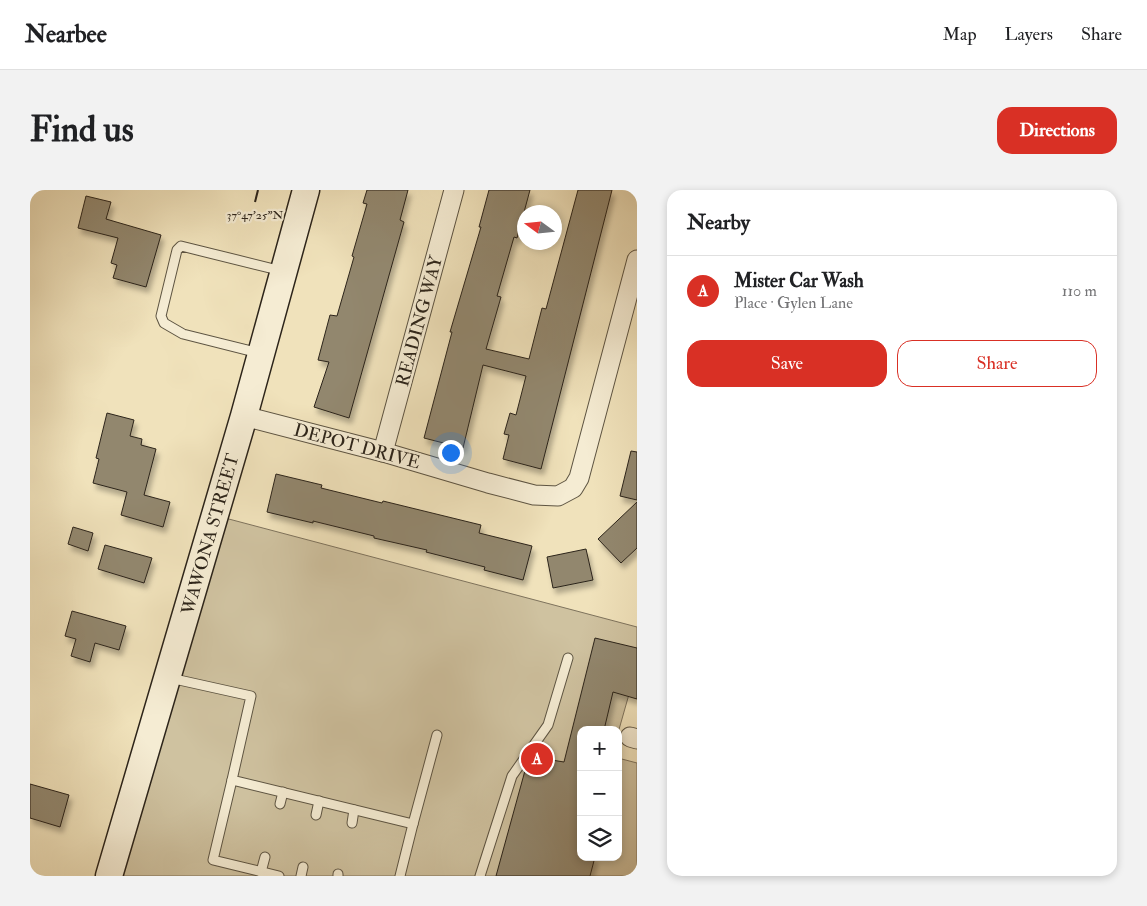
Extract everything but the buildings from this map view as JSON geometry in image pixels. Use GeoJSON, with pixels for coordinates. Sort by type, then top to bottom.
{"type":"FeatureCollection","features":[{"type":"Feature","properties":{"kind":"street","name":"WAWONA STREET"},"geometry":{"type":"LineString","coordinates":[[109,876],[244,416],[306,190]]}},
{"type":"Feature","properties":{"kind":"street","name":"READING WAY"},"geometry":{"type":"LineString","coordinates":[[383,452],[454,190]]}},
{"type":"Feature","properties":{"kind":"street","name":"DEPOT DRIVE"},"geometry":{"type":"LineString","coordinates":[[244,416],[383,452],[497,486],[534,495],[558,496],[573,488],[579,478],[637,260]]}},
{"type":"Feature","properties":{"kind":"lane"},"geometry":{"type":"LineString","coordinates":[[261,353],[183,334],[164,323],[161,316],[177,250],[181,246],[284,272]]}},
{"type":"Feature","properties":{"kind":"lane"},"geometry":{"type":"LineString","coordinates":[[480,876],[512,776],[548,724],[568,658]]}},
{"type":"Feature","properties":{"kind":"lane"},"geometry":{"type":"LineString","coordinates":[[167,677],[251,696],[213,860],[279,876]]}},
{"type":"Feature","properties":{"kind":"lane"},"geometry":{"type":"LineString","coordinates":[[400,876],[437,734]]}},
{"type":"Feature","properties":{"kind":"lane"},"geometry":{"type":"LineString","coordinates":[[232,780],[413,824]]}},
{"type":"Feature","properties":{"kind":"lane"},"geometry":{"type":"LineString","coordinates":[[280,804],[283,792]]}},
{"type":"Feature","properties":{"kind":"lane"},"geometry":{"type":"LineString","coordinates":[[316,815],[319,801]]}},
{"type":"Feature","properties":{"kind":"lane"},"geometry":{"type":"LineString","coordinates":[[352,823],[354,810]]}},
{"type":"Feature","properties":{"kind":"lane"},"geometry":{"type":"LineString","coordinates":[[261,872],[265,857]]}},
{"type":"Feature","properties":{"kind":"shaded area"},"geometry":{"type":"Polygon","coordinates":[[[225,518],[637,627],[637,666],[620,726],[577,726],[577,861],[622,861],[622,759],[637,763],[637,876],[122,876],[225,518]]]}},
{"type":"Feature","properties":{"kind":"place","name":"Mister Car Wash"},"geometry":{"type":"Point","coordinates":[537,759]}}]}
